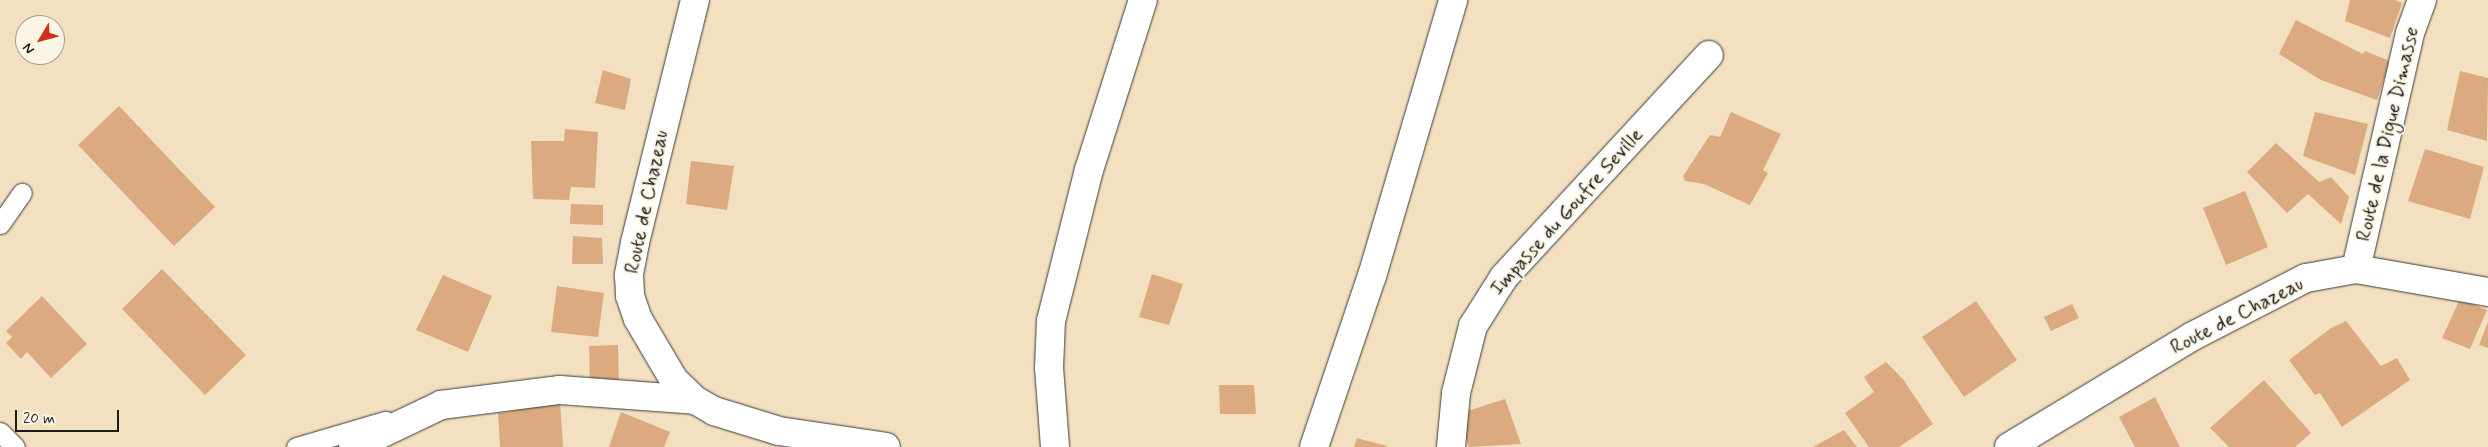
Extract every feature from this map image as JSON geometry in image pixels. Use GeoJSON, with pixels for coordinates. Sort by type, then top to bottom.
{"type":"FeatureCollection","features":[{"type":"Feature","properties":{"kind":"street","name":"Route de Chazeau"},"geometry":{"type":"LineString","coordinates":[[695,0],[629,275],[630,296],[650,342],[674,380],[695,400],[778,439],[886,447]]}},
{"type":"Feature","properties":{"kind":"street"},"geometry":{"type":"LineString","coordinates":[[1055,447],[1049,368],[1052,320],[1089,170],[1143,0]]}},
{"type":"Feature","properties":{"kind":"street"},"geometry":{"type":"LineString","coordinates":[[1314,447],[1372,276],[1453,0]]}},
{"type":"Feature","properties":{"kind":"street","name":"Route de la Digue Dimasse"},"geometry":{"type":"LineString","coordinates":[[2356,269],[2410,33],[2422,0]]}},
{"type":"Feature","properties":{"kind":"street","name":"Impasse du Goufre Seville"},"geometry":{"type":"LineString","coordinates":[[1451,447],[1456,393],[1473,326],[1504,277],[1709,55]]}},
{"type":"Feature","properties":{"kind":"street","name":"Route de Chazeau"},"geometry":{"type":"LineString","coordinates":[[2008,447],[2191,337],[2306,278],[2356,269],[2488,292]]}},
{"type":"Feature","properties":{"kind":"street"},"geometry":{"type":"LineString","coordinates":[[353,447],[441,405],[560,390],[695,400]]}},
{"type":"Feature","properties":{"kind":"lane"},"geometry":{"type":"LineString","coordinates":[[0,224],[22,193]]}},
{"type":"Feature","properties":{"kind":"lane"},"geometry":{"type":"LineString","coordinates":[[296,447],[441,405]]}},
{"type":"Feature","properties":{"kind":"lane"},"geometry":{"type":"LineString","coordinates":[[0,432],[14,447]]}},
{"type":"Feature","properties":{"kind":"building"},"geometry":{"type":"Polygon","coordinates":[[[2350,0],[2395,0],[2402,3],[2390,38],[2345,21],[2350,0]]]}},
{"type":"Feature","properties":{"kind":"building"},"geometry":{"type":"Polygon","coordinates":[[[2296,20],[2363,54],[2365,51],[2390,61],[2377,100],[2321,80],[2279,54],[2296,20]]]}},
{"type":"Feature","properties":{"kind":"building"},"geometry":{"type":"Polygon","coordinates":[[[603,70],[631,79],[625,110],[595,103],[603,70]]]}},
{"type":"Feature","properties":{"kind":"building"},"geometry":{"type":"Polygon","coordinates":[[[2460,71],[2488,78],[2487,141],[2447,130],[2460,71]]]}},
{"type":"Feature","properties":{"kind":"building"},"geometry":{"type":"Polygon","coordinates":[[[119,106],[215,207],[174,246],[78,145],[119,106]]]}},
{"type":"Feature","properties":{"kind":"building"},"geometry":{"type":"Polygon","coordinates":[[[1731,112],[1781,134],[1763,170],[1768,173],[1750,205],[1704,184],[1685,181],[1683,176],[1710,135],[1720,137],[1731,112]]]}},
{"type":"Feature","properties":{"kind":"building"},"geometry":{"type":"Polygon","coordinates":[[[2315,112],[2368,124],[2355,175],[2303,156],[2315,112]]]}},
{"type":"Feature","properties":{"kind":"building"},"geometry":{"type":"Polygon","coordinates":[[[565,129],[598,132],[595,188],[571,187],[569,200],[533,199],[531,141],[564,141],[565,129]]]}},
{"type":"Feature","properties":{"kind":"building"},"geometry":{"type":"Polygon","coordinates":[[[2276,143],[2319,182],[2331,177],[2349,197],[2341,224],[2308,194],[2287,213],[2247,172],[2276,143]]]}},
{"type":"Feature","properties":{"kind":"building"},"geometry":{"type":"Polygon","coordinates":[[[2425,149],[2484,167],[2470,219],[2408,201],[2425,149]]]}},
{"type":"Feature","properties":{"kind":"building"},"geometry":{"type":"Polygon","coordinates":[[[691,161],[734,166],[727,210],[686,204],[691,161]]]}},
{"type":"Feature","properties":{"kind":"building"},"geometry":{"type":"Polygon","coordinates":[[[2245,191],[2268,247],[2226,265],[2203,208],[2245,191]]]}},
{"type":"Feature","properties":{"kind":"building"},"geometry":{"type":"Polygon","coordinates":[[[571,204],[603,205],[603,225],[570,224],[571,204]]]}},
{"type":"Feature","properties":{"kind":"building"},"geometry":{"type":"Polygon","coordinates":[[[573,236],[602,238],[603,264],[572,264],[573,236]]]}},
{"type":"Feature","properties":{"kind":"building"},"geometry":{"type":"Polygon","coordinates":[[[162,269],[246,355],[205,395],[122,309],[162,269]]]}},
{"type":"Feature","properties":{"kind":"building"},"geometry":{"type":"Polygon","coordinates":[[[1152,274],[1183,284],[1169,325],[1139,317],[1152,274]]]}},
{"type":"Feature","properties":{"kind":"building"},"geometry":{"type":"Polygon","coordinates":[[[443,275],[492,296],[468,352],[416,330],[443,275]]]}},
{"type":"Feature","properties":{"kind":"building"},"geometry":{"type":"Polygon","coordinates":[[[557,286],[604,293],[598,337],[551,332],[557,286]]]}},
{"type":"Feature","properties":{"kind":"building"},"geometry":{"type":"Polygon","coordinates":[[[42,296],[87,344],[51,378],[27,352],[21,359],[6,343],[12,337],[6,331],[42,296]]]}},
{"type":"Feature","properties":{"kind":"building"},"geometry":{"type":"Polygon","coordinates":[[[2460,299],[2487,310],[2470,349],[2442,338],[2460,299]]]}},
{"type":"Feature","properties":{"kind":"building"},"geometry":{"type":"Polygon","coordinates":[[[1976,301],[2017,360],[1964,397],[1922,337],[1976,301]]]}},
{"type":"Feature","properties":{"kind":"building"},"geometry":{"type":"Polygon","coordinates":[[[2072,304],[2079,318],[2051,331],[2044,317],[2072,304]]]}},
{"type":"Feature","properties":{"kind":"building"},"geometry":{"type":"Polygon","coordinates":[[[2346,321],[2381,366],[2397,358],[2410,380],[2342,427],[2320,393],[2315,395],[2289,360],[2331,328],[2346,321]]]}},
{"type":"Feature","properties":{"kind":"building"},"geometry":{"type":"Polygon","coordinates":[[[2488,322],[2488,348],[2479,345],[2488,322]]]}},
{"type":"Feature","properties":{"kind":"building"},"geometry":{"type":"Polygon","coordinates":[[[618,345],[619,384],[590,385],[589,346],[618,345]]]}},
{"type":"Feature","properties":{"kind":"building"},"geometry":{"type":"Polygon","coordinates":[[[1886,362],[1903,379],[1933,424],[1899,447],[1869,447],[1845,413],[1874,392],[1864,377],[1886,362]]]}},
{"type":"Feature","properties":{"kind":"building"},"geometry":{"type":"Polygon","coordinates":[[[2264,380],[2311,433],[2295,447],[2229,447],[2210,428],[2264,380]]]}},
{"type":"Feature","properties":{"kind":"building"},"geometry":{"type":"Polygon","coordinates":[[[1219,385],[1254,385],[1256,414],[1220,414],[1219,385]]]}},
{"type":"Feature","properties":{"kind":"building"},"geometry":{"type":"Polygon","coordinates":[[[2155,397],[2180,447],[2135,447],[2119,417],[2155,397]]]}},
{"type":"Feature","properties":{"kind":"building"},"geometry":{"type":"Polygon","coordinates":[[[1505,399],[1521,444],[1469,447],[1458,414],[1505,399]]]}},
{"type":"Feature","properties":{"kind":"building"},"geometry":{"type":"Polygon","coordinates":[[[512,400],[560,400],[563,447],[500,447],[498,413],[513,411],[512,400]]]}},
{"type":"Feature","properties":{"kind":"building"},"geometry":{"type":"Polygon","coordinates":[[[621,412],[670,432],[664,447],[609,447],[621,412]]]}},
{"type":"Feature","properties":{"kind":"building"},"geometry":{"type":"Polygon","coordinates":[[[1844,430],[1857,447],[1813,447],[1844,430]]]}},
{"type":"Feature","properties":{"kind":"building"},"geometry":{"type":"Polygon","coordinates":[[[1357,438],[1387,446],[1387,447],[1354,447],[1357,438]]]}}]}
